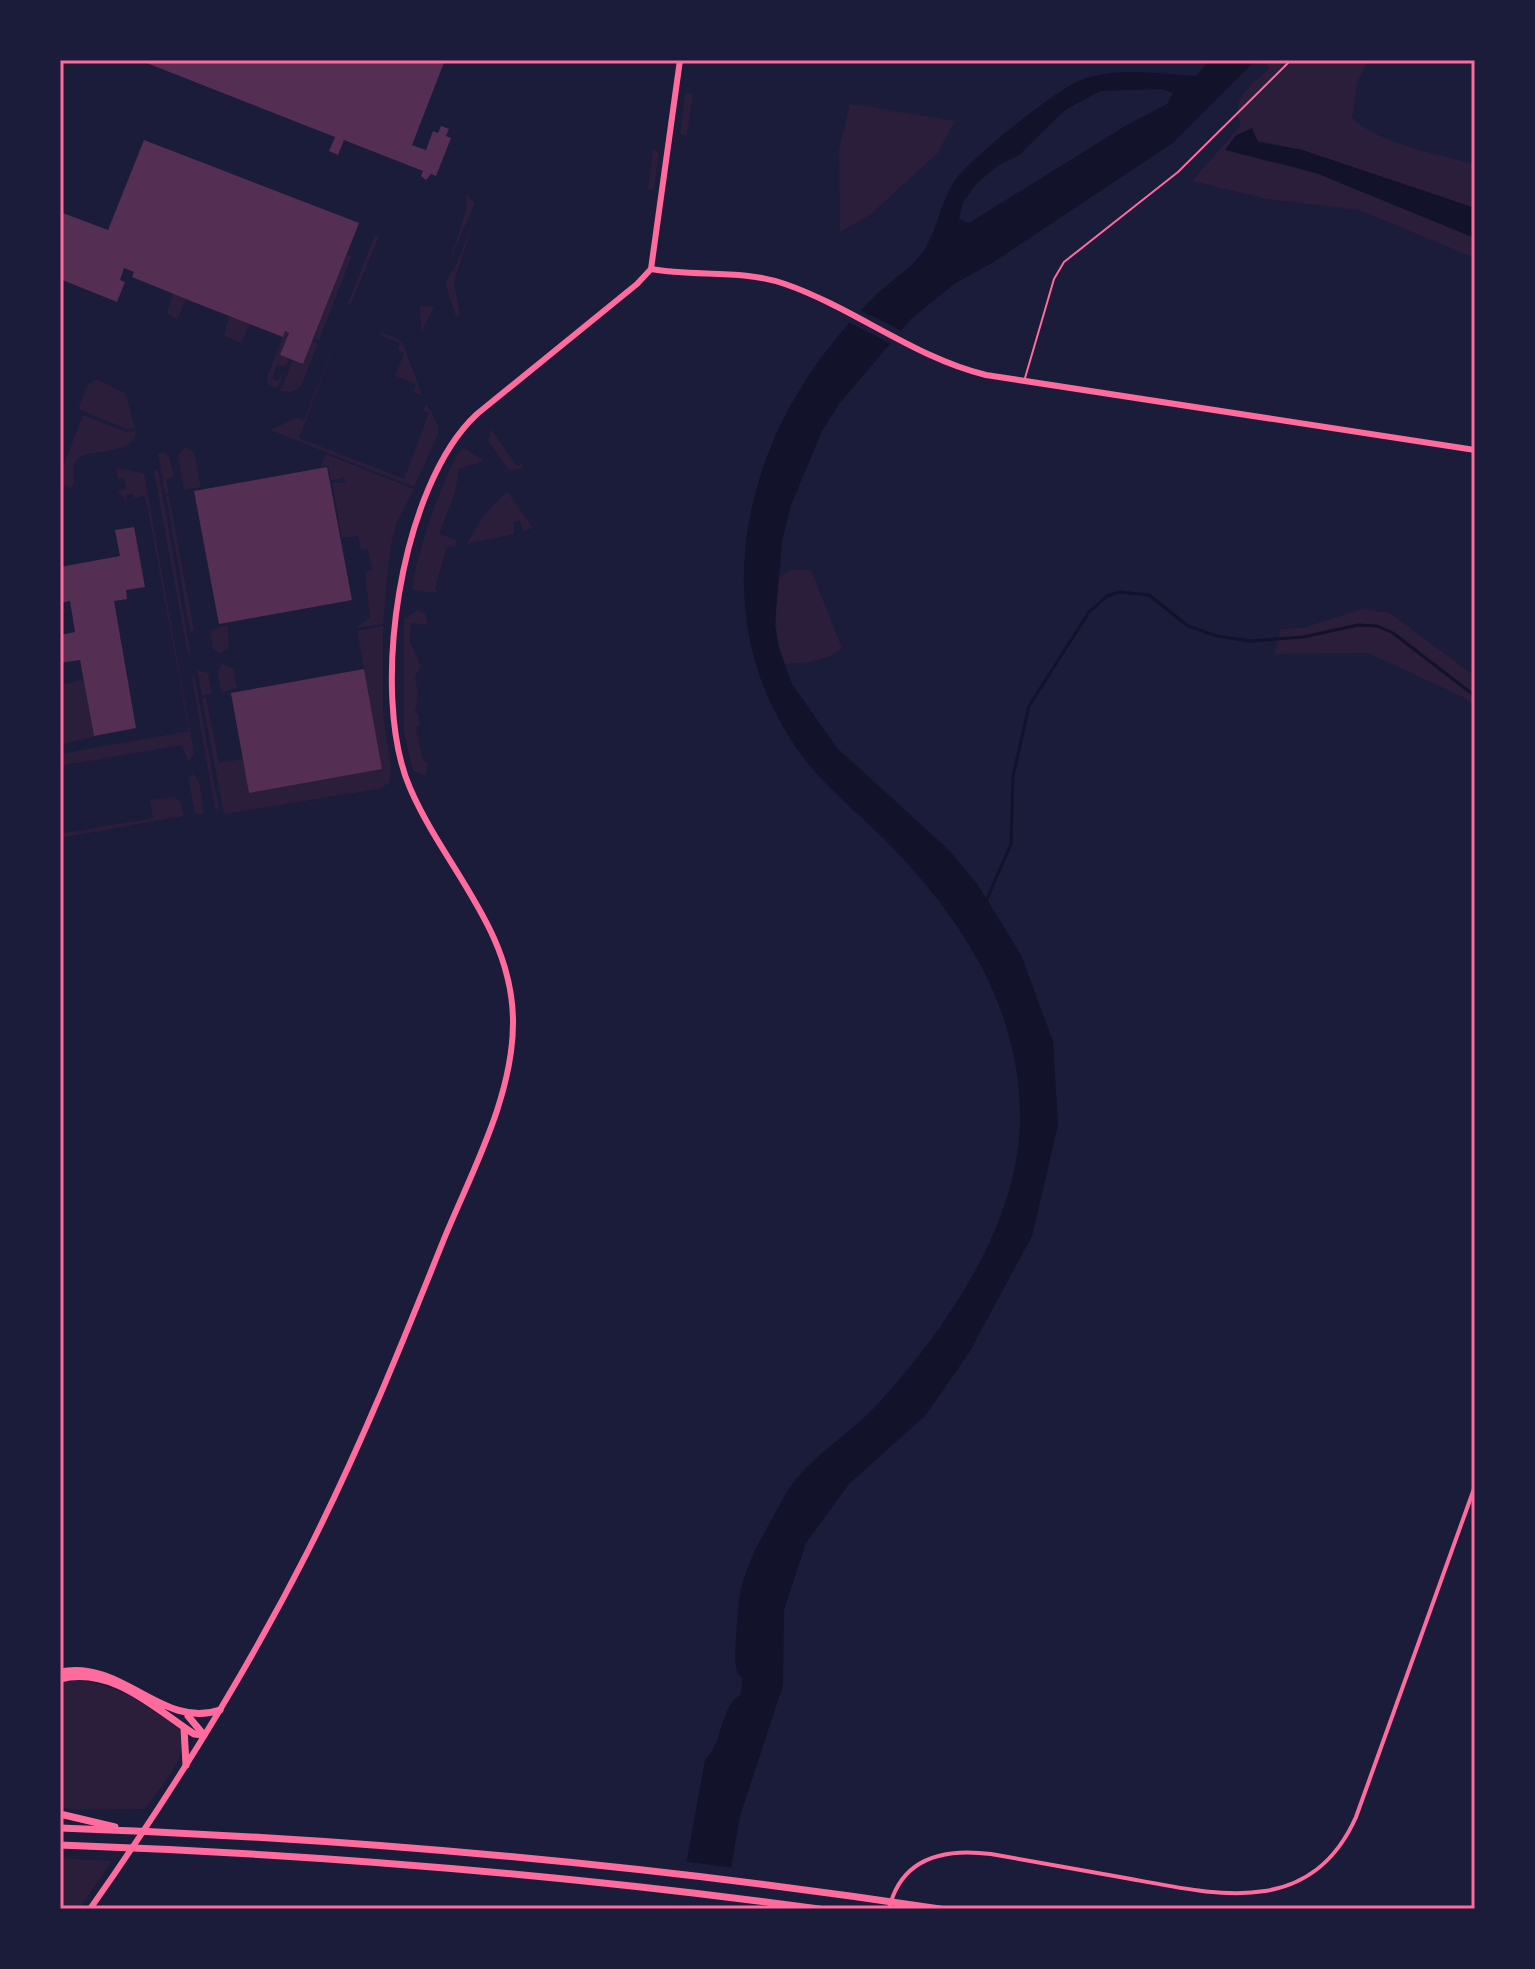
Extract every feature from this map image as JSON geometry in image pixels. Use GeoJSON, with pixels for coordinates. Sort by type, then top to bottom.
{"type":"FeatureCollection","features":[{"type":"Feature","properties":{"kind":"highway"},"geometry":{"type":"LineString","coordinates":[[60,1672],[102,1673],[182,1713],[198,1723],[204,1735]]}},
{"type":"Feature","properties":{"kind":"highway"},"geometry":{"type":"LineString","coordinates":[[60,1679],[86,1677],[109,1682],[140,1697],[194,1734],[204,1735]]}},
{"type":"Feature","properties":{"kind":"highway"},"geometry":{"type":"LineString","coordinates":[[182,1713],[198,1716],[220,1710]]}},
{"type":"Feature","properties":{"kind":"highway"},"geometry":{"type":"LineString","coordinates":[[183,1726],[187,1739],[186,1765]]}},
{"type":"Feature","properties":{"kind":"highway"},"geometry":{"type":"LineString","coordinates":[[60,1814],[133,1831],[207,1834],[625,1868],[940,1909]]}},
{"type":"Feature","properties":{"kind":"highway"},"geometry":{"type":"LineString","coordinates":[[60,1828],[106,1827]]}},
{"type":"Feature","properties":{"kind":"highway"},"geometry":{"type":"LineString","coordinates":[[60,1845],[198,1851],[497,1872],[819,1909]]}},
{"type":"Feature","properties":{"kind":"main road"},"geometry":{"type":"LineString","coordinates":[[90,1909],[186,1765],[285,1594],[357,1449],[488,1130],[508,1066],[512,1004],[499,951],[478,904],[410,788],[395,721],[394,635],[407,555],[418,512],[451,442],[469,421],[640,282],[651,269],[680,60]]}},
{"type":"Feature","properties":{"kind":"main road"},"geometry":{"type":"LineString","coordinates":[[651,269],[767,279],[827,302],[938,358],[976,373],[1024,383],[1475,450]]}},
{"type":"Feature","properties":{"kind":"street"},"geometry":{"type":"LineString","coordinates":[[889,1909],[894,1890],[908,1870],[927,1857],[953,1851],[991,1854],[1225,1895],[1274,1891],[1320,1867],[1346,1838],[1356,1817],[1475,1486]]}},
{"type":"Feature","properties":{"kind":"lane"},"geometry":{"type":"LineString","coordinates":[[1024,383],[1054,279],[1064,262],[1178,172],[1291,60]]}},
{"type":"Feature","properties":{"kind":"shaded area"},"geometry":{"type":"Polygon","coordinates":[[[1210,60],[1256,60],[1174,142],[992,263],[954,284],[911,319],[839,404],[822,431],[791,505],[782,541],[775,624],[778,646],[792,684],[837,748],[950,851],[978,885],[1021,955],[1053,1041],[1058,1125],[1032,1236],[970,1351],[926,1415],[849,1484],[806,1543],[784,1610],[783,1685],[740,1816],[724,1909],[678,1909],[705,1760],[714,1747],[727,1711],[741,1691],[742,1678],[737,1672],[736,1661],[737,1619],[743,1580],[753,1555],[792,1484],[874,1408],[927,1345],[952,1309],[994,1231],[1009,1191],[1018,1150],[1020,1109],[1016,1070],[996,997],[979,963],[960,930],[913,869],[810,766],[785,730],[766,692],[753,652],[746,612],[744,570],[757,487],[780,426],[815,367],[858,314],[922,254],[951,187],[965,169],[1035,109],[1081,80],[1123,72],[1196,76],[1210,60]],[[1162,89],[1100,91],[1065,110],[1019,155],[997,166],[975,185],[963,203],[959,219],[969,223],[1127,125],[1167,104],[1173,93],[1162,89]]]}},
{"type":"Feature","properties":{"kind":"shaded area"},"geometry":{"type":"Polygon","coordinates":[[[1267,60],[1368,60],[1357,83],[1352,117],[1361,126],[1391,140],[1475,164],[1475,208],[1302,150],[1235,136],[1288,165],[1316,173],[1475,238],[1475,258],[1359,210],[1267,199],[1192,181],[1241,125],[1238,116],[1240,101],[1249,87],[1269,69],[1267,60]]]}},
{"type":"Feature","properties":{"kind":"shaded area"},"geometry":{"type":"Polygon","coordinates":[[[685,93],[693,93],[687,135],[680,134],[685,93]]]}},
{"type":"Feature","properties":{"kind":"shaded area"},"geometry":{"type":"Polygon","coordinates":[[[850,104],[955,121],[937,154],[871,214],[840,232],[839,149],[850,104]]]}},
{"type":"Feature","properties":{"kind":"shaded area"},"geometry":{"type":"Polygon","coordinates":[[[1252,128],[1258,142],[1302,150],[1475,208],[1475,238],[1316,173],[1225,150],[1235,136],[1252,128]]]}},
{"type":"Feature","properties":{"kind":"shaded area"},"geometry":{"type":"Polygon","coordinates":[[[653,149],[659,152],[654,190],[648,189],[653,149]]]}},
{"type":"Feature","properties":{"kind":"shaded area"},"geometry":{"type":"Polygon","coordinates":[[[466,194],[475,203],[449,263],[467,207],[466,194]]]}},
{"type":"Feature","properties":{"kind":"shaded area"},"geometry":{"type":"Polygon","coordinates":[[[474,220],[454,282],[460,315],[456,317],[445,282],[457,263],[474,220]]]}},
{"type":"Feature","properties":{"kind":"shaded area"},"geometry":{"type":"Polygon","coordinates":[[[375,235],[379,236],[350,306],[348,303],[375,235]]]}},
{"type":"Feature","properties":{"kind":"shaded area"},"geometry":{"type":"Polygon","coordinates":[[[346,255],[352,256],[319,340],[314,338],[346,255]]]}},
{"type":"Feature","properties":{"kind":"shaded area"},"geometry":{"type":"Polygon","coordinates":[[[173,293],[186,299],[177,320],[167,313],[173,293]]]}},
{"type":"Feature","properties":{"kind":"shaded area"},"geometry":{"type":"Polygon","coordinates":[[[420,305],[434,307],[421,333],[420,305]]]}},
{"type":"Feature","properties":{"kind":"shaded area"},"geometry":{"type":"Polygon","coordinates":[[[229,316],[250,324],[241,343],[224,336],[229,316]]]}},
{"type":"Feature","properties":{"kind":"shaded area"},"geometry":{"type":"Polygon","coordinates":[[[345,317],[299,438],[404,479],[429,413],[423,410],[426,403],[438,425],[438,435],[414,487],[270,430],[297,418],[304,420],[345,317]]]}},
{"type":"Feature","properties":{"kind":"shaded area"},"geometry":{"type":"Polygon","coordinates":[[[285,331],[289,333],[280,355],[289,359],[285,367],[277,365],[272,379],[278,381],[285,369],[277,389],[268,384],[267,377],[285,331]]]}},
{"type":"Feature","properties":{"kind":"shaded area"},"geometry":{"type":"Polygon","coordinates":[[[381,332],[399,339],[404,346],[422,395],[413,392],[416,384],[395,376],[404,353],[398,350],[400,343],[380,335],[381,332]]]}},
{"type":"Feature","properties":{"kind":"shaded area"},"geometry":{"type":"Polygon","coordinates":[[[312,341],[318,343],[301,387],[292,392],[280,391],[293,360],[303,364],[312,341]]]}},
{"type":"Feature","properties":{"kind":"shaded area"},"geometry":{"type":"Polygon","coordinates":[[[97,379],[126,394],[135,428],[127,429],[78,409],[88,384],[97,379]]]}},
{"type":"Feature","properties":{"kind":"shaded area"},"geometry":{"type":"Polygon","coordinates":[[[83,415],[126,432],[136,431],[129,444],[78,458],[73,467],[74,484],[69,491],[67,485],[60,486],[60,474],[83,415]]]}},
{"type":"Feature","properties":{"kind":"shaded area"},"geometry":{"type":"Polygon","coordinates":[[[491,429],[517,466],[523,463],[522,469],[509,470],[488,441],[491,429]]]}},
{"type":"Feature","properties":{"kind":"shaded area"},"geometry":{"type":"Polygon","coordinates":[[[185,447],[194,452],[201,487],[184,490],[178,455],[185,447]]]}},
{"type":"Feature","properties":{"kind":"shaded area"},"geometry":{"type":"Polygon","coordinates":[[[463,447],[484,461],[459,469],[455,493],[439,534],[457,540],[456,546],[447,547],[435,588],[438,591],[413,590],[417,561],[431,516],[448,472],[463,447]]]}},
{"type":"Feature","properties":{"kind":"shaded area"},"geometry":{"type":"Polygon","coordinates":[[[164,452],[169,456],[174,477],[166,479],[169,493],[165,494],[158,454],[164,452]]]}},
{"type":"Feature","properties":{"kind":"shaded area"},"geometry":{"type":"Polygon","coordinates":[[[326,454],[414,489],[397,522],[390,548],[383,624],[356,628],[370,617],[365,572],[372,570],[368,549],[361,550],[358,536],[342,538],[332,483],[345,483],[344,477],[331,481],[328,466],[321,465],[326,454]]]}},
{"type":"Feature","properties":{"kind":"shaded area"},"geometry":{"type":"Polygon","coordinates":[[[116,468],[144,473],[194,753],[188,762],[182,745],[60,766],[60,754],[189,731],[147,504],[144,496],[134,498],[133,494],[126,495],[127,503],[117,490],[126,489],[124,478],[118,479],[116,468]]]}},
{"type":"Feature","properties":{"kind":"shaded area"},"geometry":{"type":"Polygon","coordinates":[[[158,470],[191,656],[187,651],[154,471],[158,470]]]}},
{"type":"Feature","properties":{"kind":"shaded area"},"geometry":{"type":"Polygon","coordinates":[[[507,491],[533,528],[523,531],[520,521],[514,522],[514,534],[467,544],[482,517],[507,491]]]}},
{"type":"Feature","properties":{"kind":"shaded area"},"geometry":{"type":"Polygon","coordinates":[[[166,496],[169,496],[194,630],[190,631],[166,496]]]}},
{"type":"Feature","properties":{"kind":"shaded area"},"geometry":{"type":"Polygon","coordinates":[[[791,570],[811,570],[842,648],[815,660],[785,664],[776,623],[777,579],[791,570]]]}},
{"type":"Feature","properties":{"kind":"shaded area"},"geometry":{"type":"Polygon","coordinates":[[[1363,609],[1390,613],[1475,676],[1475,706],[1463,697],[1368,653],[1274,654],[1281,629],[1302,628],[1363,609]]]}},
{"type":"Feature","properties":{"kind":"shaded area"},"geometry":{"type":"Polygon","coordinates":[[[417,610],[425,613],[428,625],[411,623],[410,642],[421,666],[415,677],[418,692],[415,713],[420,724],[416,729],[423,760],[428,763],[426,776],[413,771],[404,731],[404,619],[417,610]]]}},
{"type":"Feature","properties":{"kind":"shaded area"},"geometry":{"type":"Polygon","coordinates":[[[228,625],[229,648],[219,654],[213,648],[210,630],[228,625]]]}},
{"type":"Feature","properties":{"kind":"shaded area"},"geometry":{"type":"Polygon","coordinates":[[[383,626],[383,715],[391,768],[389,783],[379,789],[224,814],[202,698],[206,697],[219,763],[243,759],[382,768],[357,631],[383,626]]]}},
{"type":"Feature","properties":{"kind":"shaded area"},"geometry":{"type":"Polygon","coordinates":[[[222,664],[233,668],[237,688],[221,692],[218,673],[222,664]]]}},
{"type":"Feature","properties":{"kind":"shaded area"},"geometry":{"type":"Polygon","coordinates":[[[197,670],[208,673],[212,693],[202,695],[197,670]]]}},
{"type":"Feature","properties":{"kind":"shaded area"},"geometry":{"type":"Polygon","coordinates":[[[194,673],[219,810],[215,808],[192,680],[194,673]]]}},
{"type":"Feature","properties":{"kind":"shaded area"},"geometry":{"type":"Polygon","coordinates":[[[84,680],[94,737],[60,744],[60,685],[84,680]]]}},
{"type":"Feature","properties":{"kind":"shaded area"},"geometry":{"type":"Polygon","coordinates":[[[193,774],[199,781],[204,813],[195,814],[188,777],[193,774]]]}},
{"type":"Feature","properties":{"kind":"shaded area"},"geometry":{"type":"Polygon","coordinates":[[[173,797],[181,802],[184,816],[60,838],[60,834],[153,818],[150,800],[173,797]]]}},
{"type":"Feature","properties":{"kind":"shaded area"},"geometry":{"type":"Polygon","coordinates":[[[73,1680],[118,1691],[144,1704],[182,1730],[183,1741],[177,1762],[145,1809],[78,1810],[60,1807],[60,1682],[73,1680]]]}},
{"type":"Feature","properties":{"kind":"shaded area"},"geometry":{"type":"Polygon","coordinates":[[[60,1858],[112,1861],[79,1909],[60,1909],[60,1858]]]}},
{"type":"Feature","properties":{"kind":"shaded area"},"geometry":{"type":"Polygon","coordinates":[[[247,1905],[347,1909],[238,1909],[247,1905]]]}},
{"type":"Feature","properties":{"kind":"pier"},"geometry":{"type":"Polygon","coordinates":[[[858,309],[904,332],[893,345],[846,321],[858,309]]]}},
{"type":"Feature","properties":{"kind":"pier"},"geometry":{"type":"Polygon","coordinates":[[[682,1861],[735,1868],[728,1909],[675,1905],[682,1861]]]}},
{"type":"Feature","properties":{"kind":"building"},"geometry":{"type":"Polygon","coordinates":[[[139,60],[445,60],[412,145],[426,150],[433,131],[438,133],[441,126],[449,129],[446,136],[451,138],[436,176],[431,174],[426,180],[421,176],[423,171],[344,140],[338,155],[329,151],[335,137],[139,60]]]}},
{"type":"Feature","properties":{"kind":"building"},"geometry":{"type":"Polygon","coordinates":[[[144,140],[359,223],[303,364],[280,355],[289,333],[285,331],[283,337],[196,303],[132,277],[134,272],[124,268],[120,280],[125,282],[117,302],[60,279],[60,212],[108,230],[144,140]]]}},
{"type":"Feature","properties":{"kind":"building"},"geometry":{"type":"Polygon","coordinates":[[[327,467],[352,600],[219,624],[194,491],[327,467]]]}},
{"type":"Feature","properties":{"kind":"building"},"geometry":{"type":"Polygon","coordinates":[[[134,527],[145,587],[126,590],[127,599],[114,601],[136,728],[94,736],[80,660],[60,663],[60,635],[75,632],[70,601],[60,603],[60,567],[120,556],[115,530],[134,527]]]}},
{"type":"Feature","properties":{"kind":"building"},"geometry":{"type":"Polygon","coordinates":[[[364,669],[382,769],[249,793],[231,693],[364,669]]]}},
{"type":"Feature","properties":{"kind":"waterway"},"geometry":{"type":"LineString","coordinates":[[986,901],[1011,844],[1013,776],[1029,706],[1089,612],[1107,596],[1119,592],[1149,595],[1188,626],[1217,636],[1251,641],[1303,637],[1358,625],[1377,626],[1393,633],[1475,696]]}}]}
